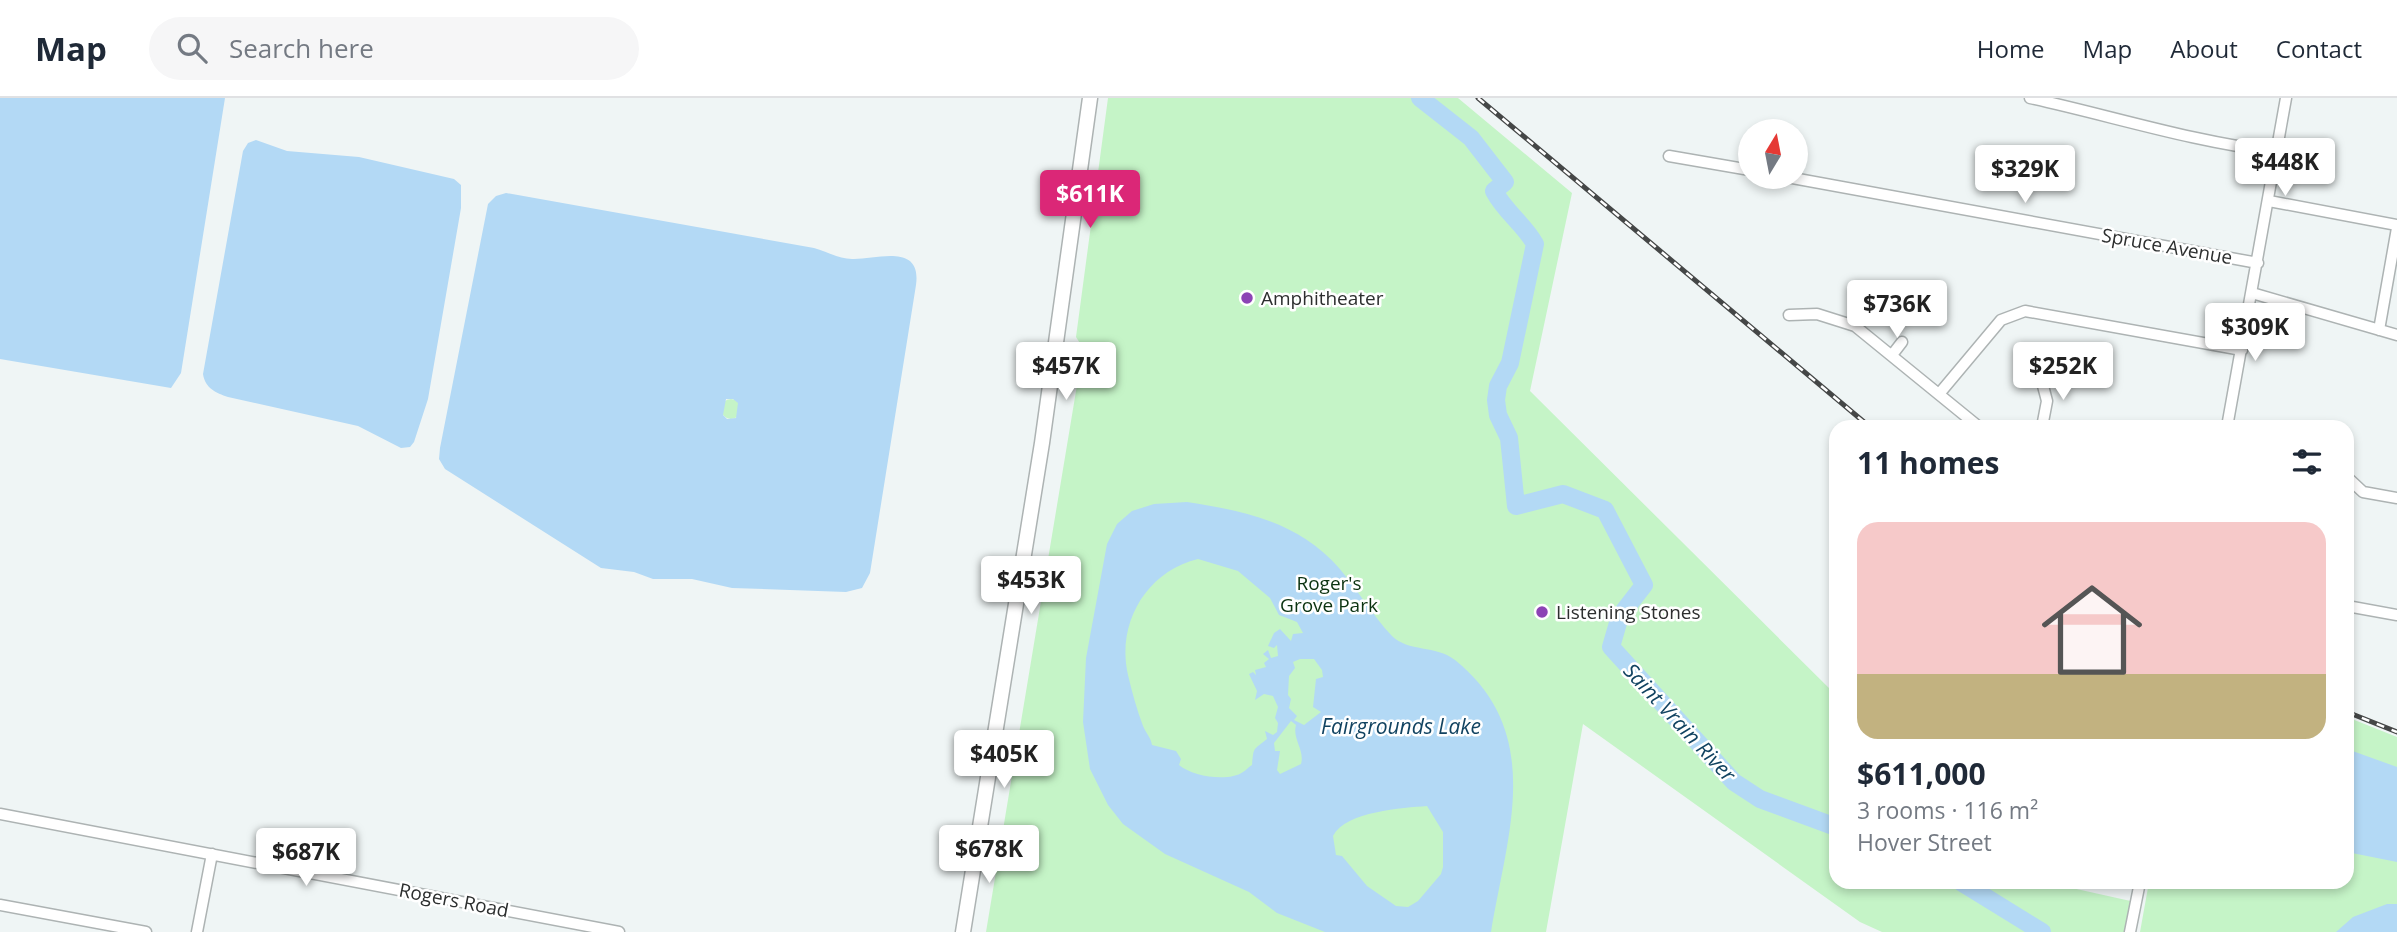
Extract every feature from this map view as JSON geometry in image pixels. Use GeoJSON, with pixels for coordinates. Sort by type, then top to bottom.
{"type":"FeatureCollection","features":[{"type":"Feature","properties":{"kind":"main road"},"geometry":{"type":"LineString","coordinates":[[963,932],[1036,483],[1090,98]]}},
{"type":"Feature","properties":{"kind":"street"},"geometry":{"type":"LineString","coordinates":[[2030,98],[2184,136],[2277,152]]}},
{"type":"Feature","properties":{"kind":"street"},"geometry":{"type":"LineString","coordinates":[[2228,420],[2286,98]]}},
{"type":"Feature","properties":{"kind":"street"},"geometry":{"type":"LineString","coordinates":[[1669,156],[1738,168]]}},
{"type":"Feature","properties":{"kind":"street","name":"Spruce Avenue"},"geometry":{"type":"LineString","coordinates":[[1808,181],[2258,263]]}},
{"type":"Feature","properties":{"kind":"street"},"geometry":{"type":"LineString","coordinates":[[2269,201],[2397,226],[2379,330]]}},
{"type":"Feature","properties":{"kind":"street"},"geometry":{"type":"LineString","coordinates":[[2252,293],[2397,335]]}},
{"type":"Feature","properties":{"kind":"street"},"geometry":{"type":"LineString","coordinates":[[1939,394],[2001,320],[2025,311],[2242,350]]}},
{"type":"Feature","properties":{"kind":"street"},"geometry":{"type":"LineString","coordinates":[[1790,315],[1817,314],[1855,326],[1971,420]]}},
{"type":"Feature","properties":{"kind":"street"},"geometry":{"type":"LineString","coordinates":[[1892,355],[1902,342]]}},
{"type":"Feature","properties":{"kind":"street"},"geometry":{"type":"LineString","coordinates":[[2042,382],[2047,401],[2043,420]]}},
{"type":"Feature","properties":{"kind":"street"},"geometry":{"type":"LineString","coordinates":[[2354,484],[2363,492],[2397,498]]}},
{"type":"Feature","properties":{"kind":"street"},"geometry":{"type":"LineString","coordinates":[[2354,607],[2397,615]]}},
{"type":"Feature","properties":{"kind":"street","name":"Rogers Road"},"geometry":{"type":"LineString","coordinates":[[0,814],[619,932]]}},
{"type":"Feature","properties":{"kind":"street"},"geometry":{"type":"LineString","coordinates":[[197,932],[212,854]]}},
{"type":"Feature","properties":{"kind":"street"},"geometry":{"type":"LineString","coordinates":[[2130,932],[2138,889]]}},
{"type":"Feature","properties":{"kind":"street"},"geometry":{"type":"LineString","coordinates":[[0,905],[146,932]]}},
{"type":"Feature","properties":{"kind":"green space","name":"Roger's Grove Park"},"geometry":{"type":"Polygon","coordinates":[[[1108,98],[1458,98],[1572,193],[1530,391],[1829,688],[1829,889],[2076,889],[2135,902],[2130,932],[1882,932],[1860,922],[1583,724],[1546,932],[986,932],[1083,348],[1076,337],[1108,98]]]}},
{"type":"Feature","properties":{"kind":"green space"},"geometry":{"type":"Polygon","coordinates":[[[731,399],[738,402],[741,409],[738,416],[731,419],[724,416],[721,409],[724,402],[731,399]]]}},
{"type":"Feature","properties":{"kind":"green space"},"geometry":{"type":"Polygon","coordinates":[[[2354,720],[2397,737],[2397,932],[2140,932],[2148,889],[2354,889],[2354,720]]]}},
{"type":"Feature","properties":{"kind":"water"},"geometry":{"type":"Polygon","coordinates":[[[0,98],[225,98],[181,373],[171,388],[0,359],[0,98]]]}},
{"type":"Feature","properties":{"kind":"water"},"geometry":{"type":"Polygon","coordinates":[[[256,140],[287,151],[359,157],[454,179],[461,185],[461,208],[428,399],[410,447],[401,448],[358,426],[228,397],[215,392],[206,383],[203,374],[243,151],[248,143],[256,140]]]}},
{"type":"Feature","properties":{"kind":"water"},"geometry":{"type":"Polygon","coordinates":[[[506,193],[814,248],[847,259],[895,256],[912,263],[916,272],[916,285],[870,573],[862,588],[846,592],[732,588],[692,579],[653,579],[634,572],[601,568],[445,469],[439,459],[440,448],[488,204],[496,196],[506,193]],[[726,399],[723,415],[727,419],[736,418],[738,403],[733,399],[726,399]]]}},
{"type":"Feature","properties":{"kind":"water","name":"Fairgrounds Lake"},"geometry":{"type":"Polygon","coordinates":[[[1187,502],[1209,506],[1250,515],[1289,529],[1323,552],[1339,568],[1392,636],[1406,644],[1447,655],[1483,689],[1501,720],[1511,753],[1513,787],[1511,823],[1491,932],[1325,932],[1277,913],[1249,892],[1165,854],[1123,824],[1108,805],[1090,769],[1083,722],[1086,658],[1107,544],[1117,524],[1132,511],[1154,504],[1187,502]],[[1198,559],[1180,565],[1150,587],[1131,619],[1125,656],[1133,694],[1152,745],[1176,751],[1181,759],[1179,765],[1193,773],[1211,777],[1237,775],[1252,765],[1255,750],[1267,739],[1265,731],[1273,735],[1277,732],[1278,723],[1275,718],[1278,707],[1273,696],[1264,694],[1255,700],[1257,691],[1249,674],[1253,672],[1256,675],[1255,670],[1266,667],[1264,663],[1269,659],[1263,654],[1268,650],[1271,658],[1278,656],[1277,645],[1274,648],[1268,646],[1274,633],[1280,629],[1291,641],[1293,634],[1303,633],[1297,622],[1279,615],[1270,598],[1238,571],[1198,559]],[[1314,659],[1293,662],[1295,668],[1289,676],[1289,708],[1297,716],[1294,720],[1304,725],[1321,712],[1313,707],[1316,679],[1323,677],[1322,670],[1314,659]],[[1291,721],[1274,743],[1275,751],[1280,751],[1277,770],[1280,774],[1301,764],[1296,725],[1291,721]],[[1427,806],[1362,816],[1340,828],[1333,836],[1336,855],[1342,856],[1367,886],[1396,906],[1408,907],[1418,901],[1441,874],[1443,832],[1427,806]]]}},
{"type":"Feature","properties":{"kind":"water"},"geometry":{"type":"Polygon","coordinates":[[[2354,752],[2397,767],[2397,862],[2354,853],[2354,752]]]}},
{"type":"Feature","properties":{"kind":"water"},"geometry":{"type":"Polygon","coordinates":[[[2387,904],[2397,904],[2397,932],[2336,932],[2353,917],[2387,904]]]}},
{"type":"Feature","properties":{"kind":"waterway","name":"Saint Vrain River"},"geometry":{"type":"LineString","coordinates":[[1420,98],[1471,138],[1505,182],[1494,191],[1498,198],[1535,244],[1510,363],[1498,386],[1496,400],[1498,415],[1509,438],[1516,506],[1563,494],[1605,510],[1644,585],[1620,616],[1611,647],[1734,782],[1760,799],[1829,824]]}},
{"type":"Feature","properties":{"kind":"waterway","name":"Saint Vrain River"},"geometry":{"type":"LineString","coordinates":[[1972,889],[2042,932]]}},
{"type":"Feature","properties":{"kind":"railway"},"geometry":{"type":"LineString","coordinates":[[1478,98],[1862,420]]}},
{"type":"Feature","properties":{"kind":"railway"},"geometry":{"type":"LineString","coordinates":[[2354,715],[2397,732]]}},
{"type":"Feature","properties":{"kind":"place","name":"Amphitheater"},"geometry":{"type":"Point","coordinates":[1247,298]}},
{"type":"Feature","properties":{"kind":"place","name":"Listening Stones"},"geometry":{"type":"Point","coordinates":[1542,612]}}]}
